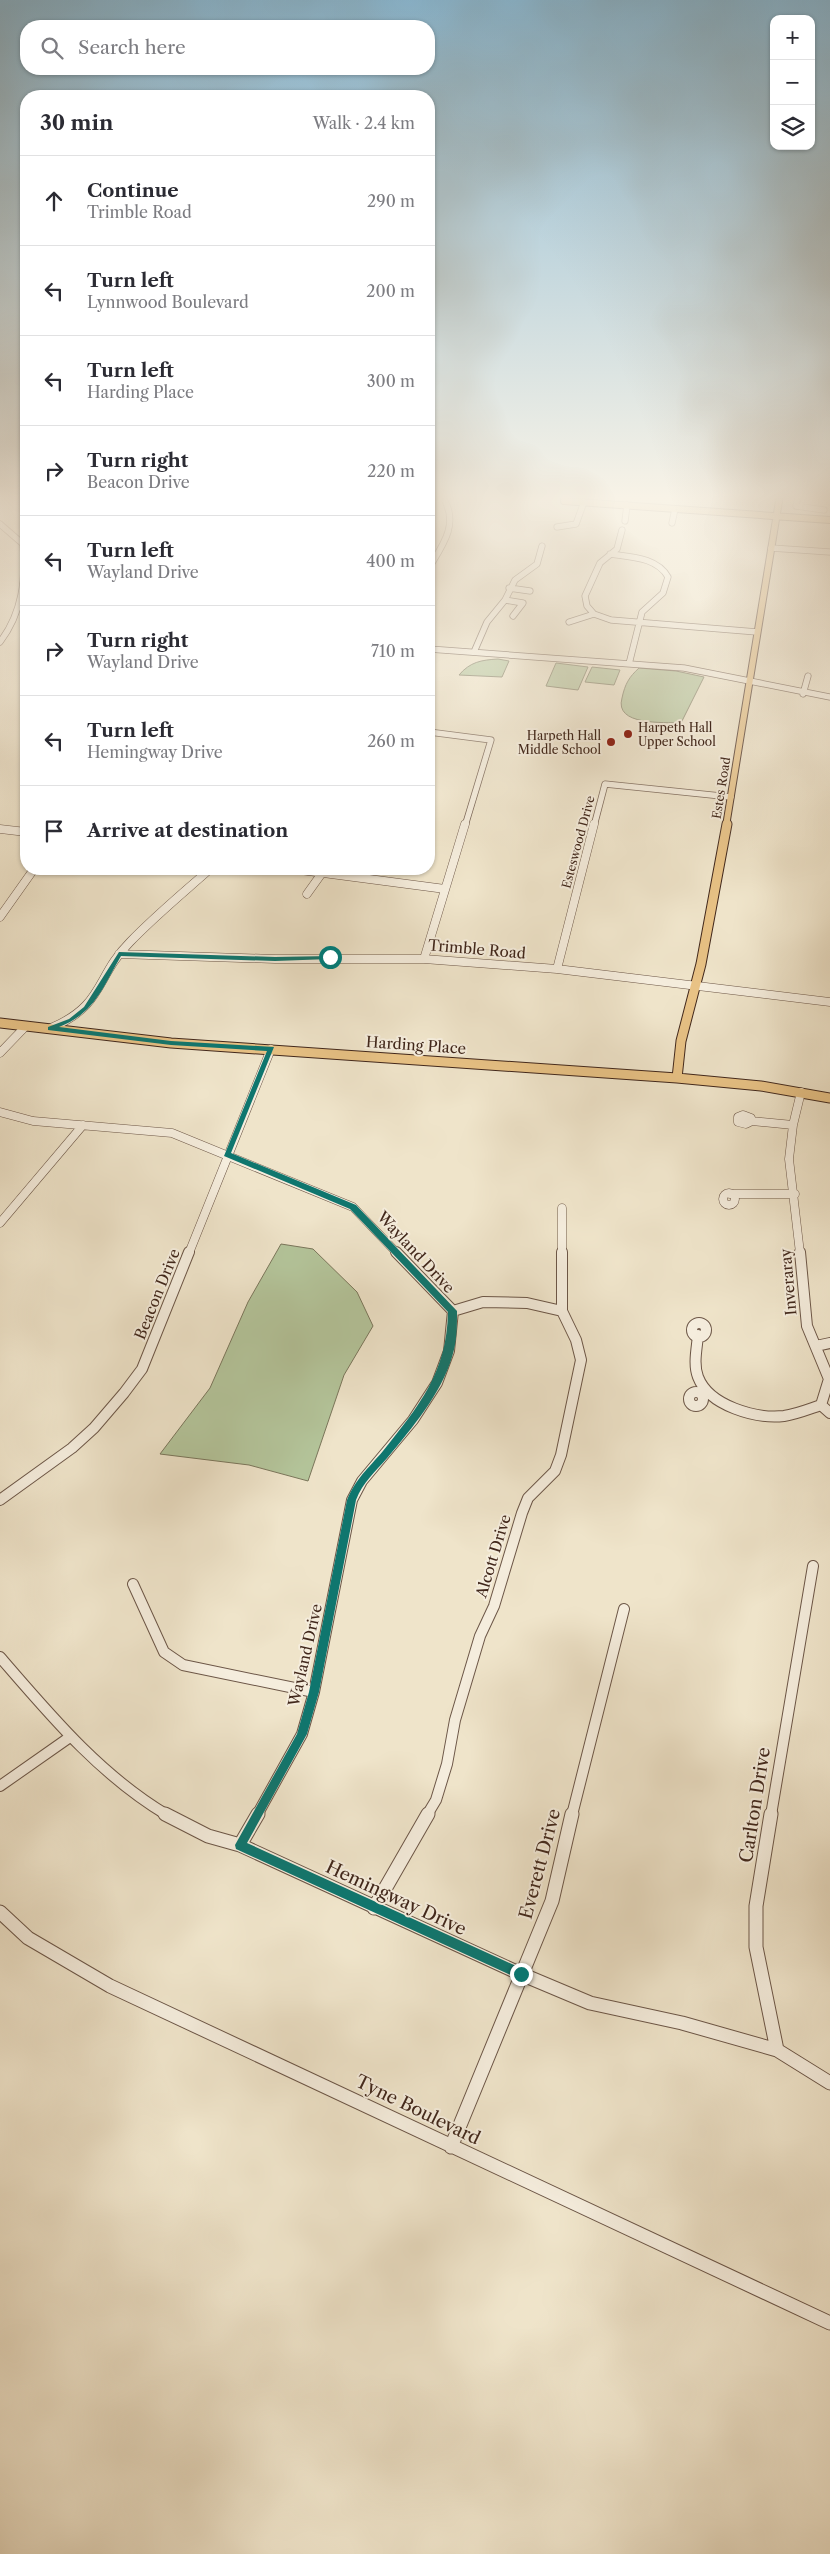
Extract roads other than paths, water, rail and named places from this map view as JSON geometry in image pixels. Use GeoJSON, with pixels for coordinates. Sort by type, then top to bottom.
{"type":"FeatureCollection","features":[{"type":"Feature","properties":{"kind":"main road","name":"Estes Road"},"geometry":{"type":"LineString","coordinates":[[677,1078],[681,1041],[696,986],[731,797],[759,620]]}},
{"type":"Feature","properties":{"kind":"main road","name":"Harding Place"},"geometry":{"type":"LineString","coordinates":[[0,1023],[171,1043],[677,1078],[801,1092],[830,1098]]}},
{"type":"Feature","properties":{"kind":"street"},"geometry":{"type":"LineString","coordinates":[[0,642],[8,633],[14,620]]}},
{"type":"Feature","properties":{"kind":"street"},"geometry":{"type":"LineString","coordinates":[[474,652],[488,620]]}},
{"type":"Feature","properties":{"kind":"street"},"geometry":{"type":"LineString","coordinates":[[569,622],[575,620]]}},
{"type":"Feature","properties":{"kind":"street"},"geometry":{"type":"LineString","coordinates":[[614,620],[757,632]]}},
{"type":"Feature","properties":{"kind":"street"},"geometry":{"type":"LineString","coordinates":[[630,664],[639,622]]}},
{"type":"Feature","properties":{"kind":"street"},"geometry":{"type":"LineString","coordinates":[[0,633],[8,633]]}},
{"type":"Feature","properties":{"kind":"street"},"geometry":{"type":"LineString","coordinates":[[435,649],[701,671],[802,694],[830,697]]}},
{"type":"Feature","properties":{"kind":"street"},"geometry":{"type":"LineString","coordinates":[[802,694],[808,676]]}},
{"type":"Feature","properties":{"kind":"street"},"geometry":{"type":"LineString","coordinates":[[424,958],[492,740],[435,733]]}},
{"type":"Feature","properties":{"kind":"street","name":"Esteswood Drive"},"geometry":{"type":"LineString","coordinates":[[557,969],[605,784],[731,797]]}},
{"type":"Feature","properties":{"kind":"street"},"geometry":{"type":"LineString","coordinates":[[0,829],[20,831]]}},
{"type":"Feature","properties":{"kind":"street"},"geometry":{"type":"LineString","coordinates":[[0,917],[30,875]]}},
{"type":"Feature","properties":{"kind":"street"},"geometry":{"type":"LineString","coordinates":[[51,1028],[71,1020],[87,1008],[119,954],[134,937],[203,875]]}},
{"type":"Feature","properties":{"kind":"street"},"geometry":{"type":"LineString","coordinates":[[307,894],[321,875]]}},
{"type":"Feature","properties":{"kind":"street"},"geometry":{"type":"LineString","coordinates":[[337,875],[445,889]]}},
{"type":"Feature","properties":{"kind":"street","name":"Trimble Road"},"geometry":{"type":"LineString","coordinates":[[119,954],[275,959],[424,958],[557,969],[830,1002]]}},
{"type":"Feature","properties":{"kind":"street"},"geometry":{"type":"LineString","coordinates":[[0,1053],[25,1027]]}},
{"type":"Feature","properties":{"kind":"street","name":"Beacon Drive"},"geometry":{"type":"LineString","coordinates":[[0,1500],[62,1457],[115,1406],[142,1369],[227,1154],[271,1049]]}},
{"type":"Feature","properties":{"kind":"street","name":"Inveraray"},"geometry":{"type":"LineString","coordinates":[[801,1092],[793,1125],[789,1159],[796,1194],[807,1326],[829,1378],[821,1405]]}},
{"type":"Feature","properties":{"kind":"street","name":"Wayland Drive"},"geometry":{"type":"LineString","coordinates":[[0,1112],[33,1120],[172,1132],[353,1207],[453,1311],[452,1337],[448,1358],[440,1376],[418,1412],[384,1455],[358,1483],[352,1500],[314,1692],[302,1734],[240,1845]]}},
{"type":"Feature","properties":{"kind":"street"},"geometry":{"type":"LineString","coordinates":[[752,1120],[793,1125]]}},
{"type":"Feature","properties":{"kind":"street"},"geometry":{"type":"LineString","coordinates":[[0,1223],[82,1125]]}},
{"type":"Feature","properties":{"kind":"street"},"geometry":{"type":"LineString","coordinates":[[730,1194],[796,1194]]}},
{"type":"Feature","properties":{"kind":"street","name":"Alcott Drive"},"geometry":{"type":"LineString","coordinates":[[374,1908],[436,1800],[447,1764],[454,1720],[480,1636],[494,1606],[522,1513],[528,1498],[555,1471],[561,1455],[581,1360],[576,1340],[562,1311],[562,1208]]}},
{"type":"Feature","properties":{"kind":"street"},"geometry":{"type":"LineString","coordinates":[[453,1311],[483,1302],[527,1303],[562,1311]]}},
{"type":"Feature","properties":{"kind":"street"},"geometry":{"type":"LineString","coordinates":[[698,1335],[697,1369],[706,1393],[729,1405],[756,1413],[782,1416],[821,1405],[830,1412]]}},
{"type":"Feature","properties":{"kind":"street"},"geometry":{"type":"LineString","coordinates":[[816,1346],[830,1343]]}},
{"type":"Feature","properties":{"kind":"street","name":"Carlton Drive"},"geometry":{"type":"LineString","coordinates":[[777,2050],[756,1947],[756,1906],[812,1566]]}},
{"type":"Feature","properties":{"kind":"street"},"geometry":{"type":"LineString","coordinates":[[133,1584],[164,1652],[184,1665],[314,1692]]}},
{"type":"Feature","properties":{"kind":"street","name":"Everett Drive"},"geometry":{"type":"LineString","coordinates":[[451,2147],[552,1901],[556,1875],[624,1610]]}},
{"type":"Feature","properties":{"kind":"street","name":"Hemingway Drive"},"geometry":{"type":"LineString","coordinates":[[0,1657],[70,1738],[96,1764],[121,1786],[162,1813],[217,1841],[240,1845],[374,1908],[590,2003],[682,2022],[777,2050],[830,2083]]}},
{"type":"Feature","properties":{"kind":"street"},"geometry":{"type":"LineString","coordinates":[[0,1786],[70,1738]]}},
{"type":"Feature","properties":{"kind":"street","name":"Tyne Boulevard"},"geometry":{"type":"LineString","coordinates":[[0,1912],[28,1938],[110,1986],[830,2324]]}},
{"type":"Feature","properties":{"kind":"place","name":"Harpeth Hall Upper School"},"geometry":{"type":"Point","coordinates":[628,734]}},
{"type":"Feature","properties":{"kind":"place","name":"Harpeth Hall Middle School"},"geometry":{"type":"Point","coordinates":[611,742]}}]}
